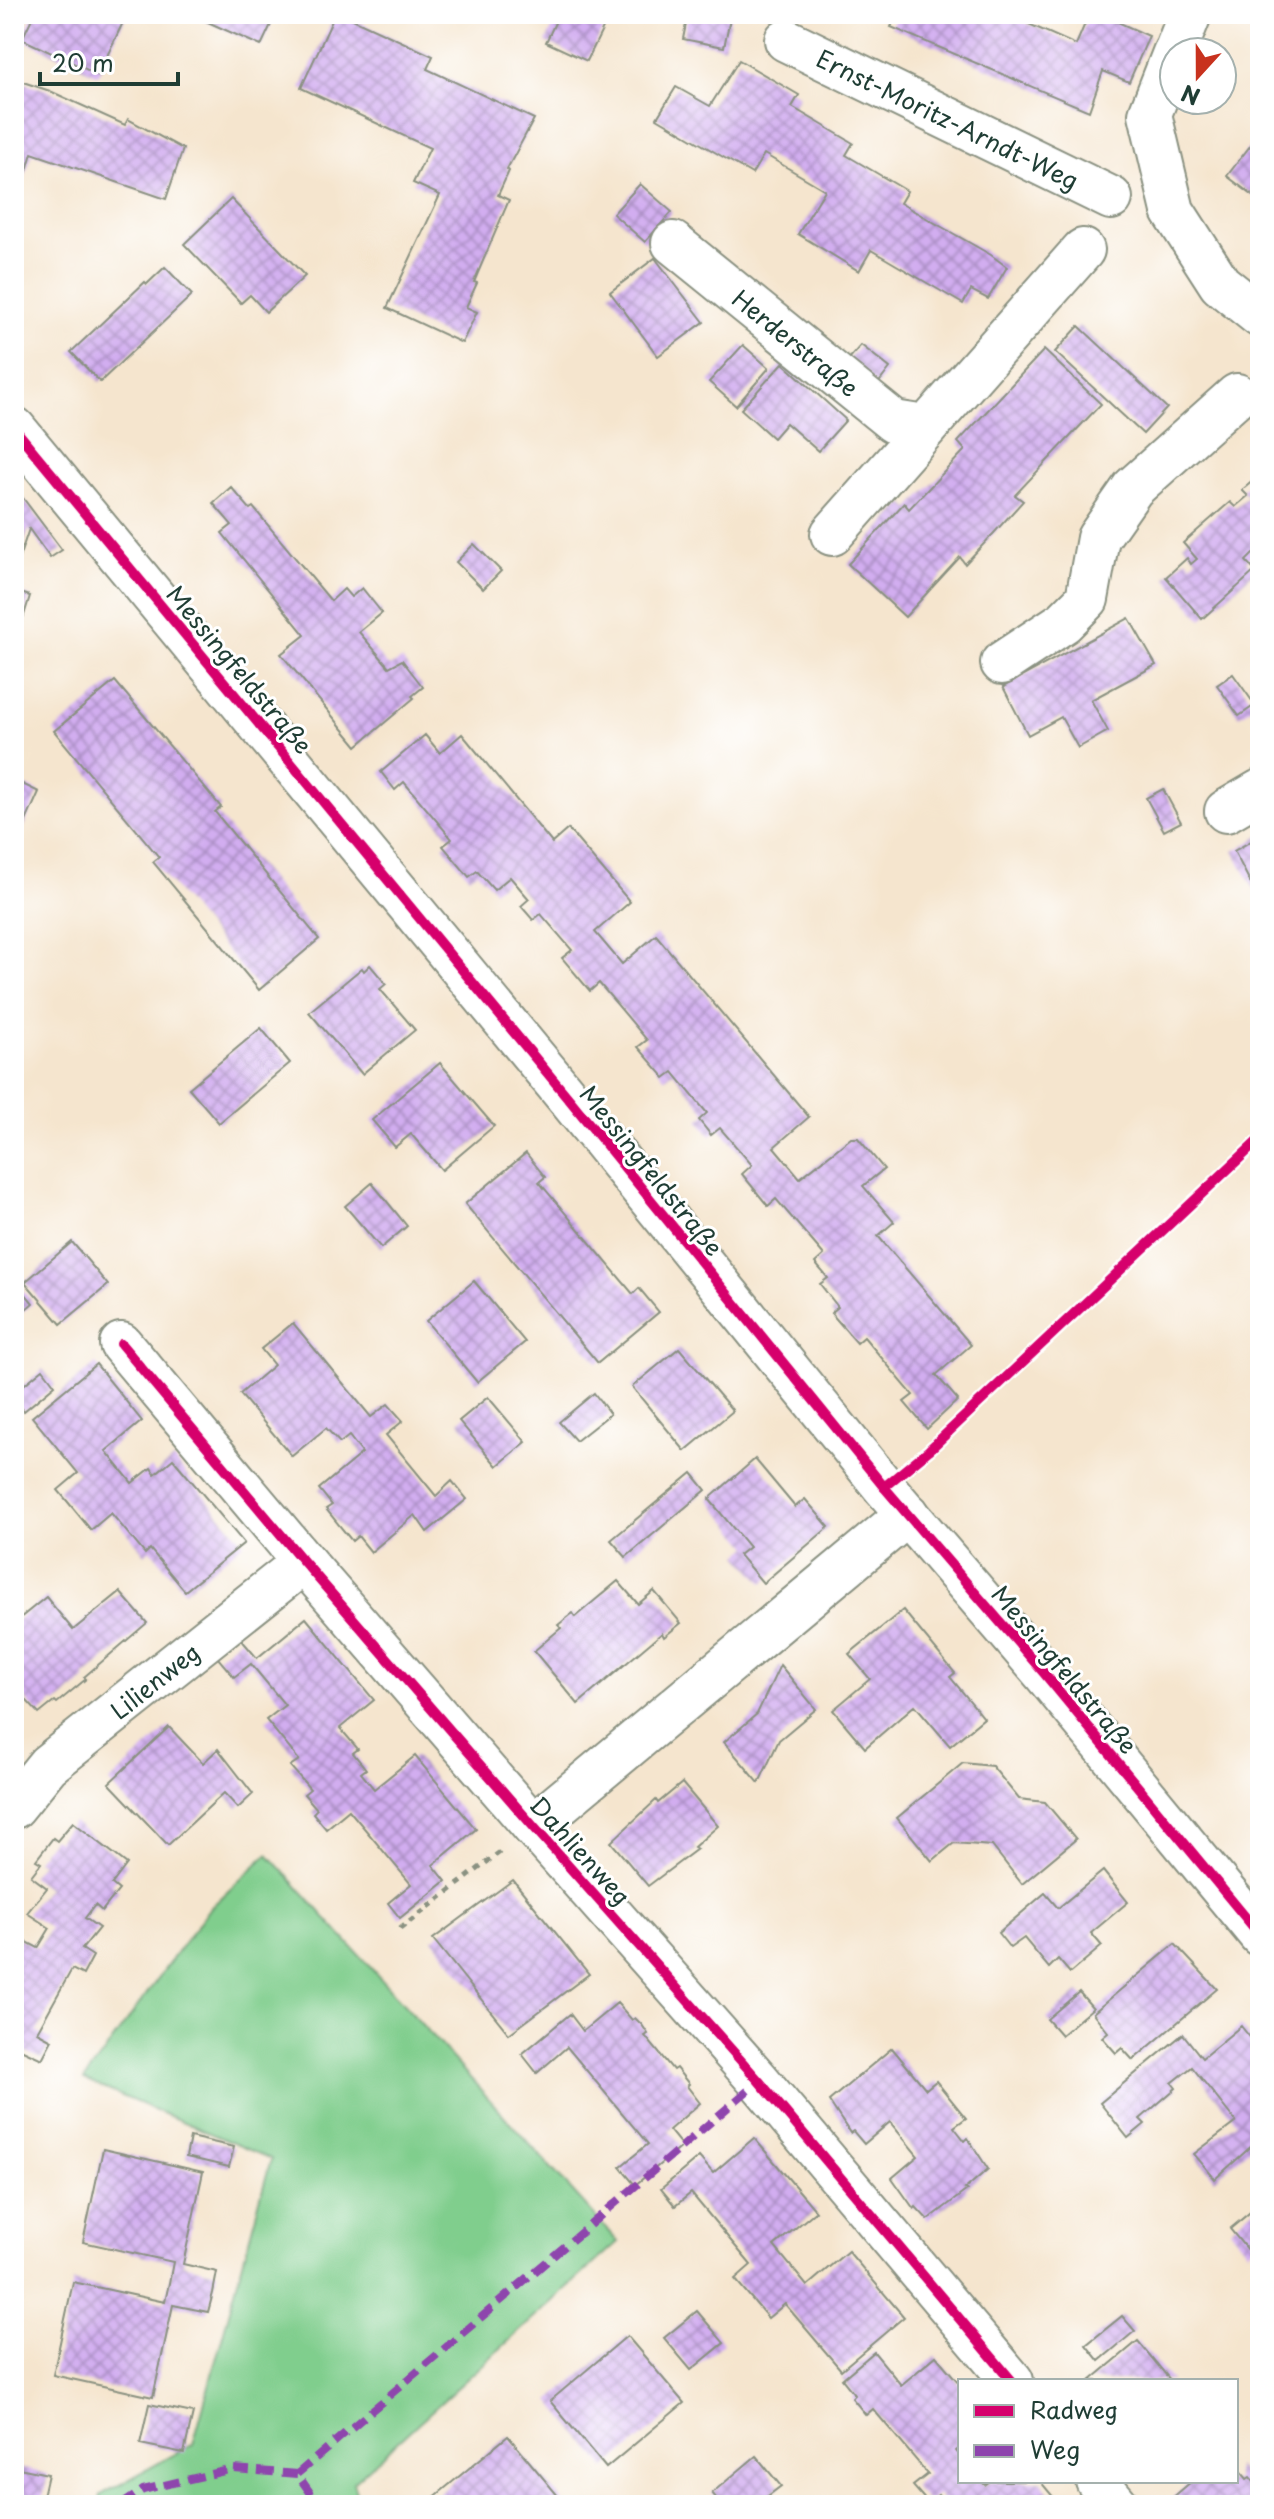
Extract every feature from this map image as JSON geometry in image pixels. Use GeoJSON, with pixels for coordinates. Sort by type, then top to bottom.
{"type":"FeatureCollection","features":[{"type":"Feature","properties":{"kind":"street"},"geometry":{"type":"LineString","coordinates":[[1181,36],[1190,14]]}},
{"type":"Feature","properties":{"kind":"street","name":"Ernst-Moritz-Arndt-Weg"},"geometry":{"type":"LineString","coordinates":[[786,40],[1111,198]]}},
{"type":"Feature","properties":{"kind":"street"},"geometry":{"type":"LineString","coordinates":[[1158,94],[1150,114],[1173,211],[1220,284],[1260,316]]}},
{"type":"Feature","properties":{"kind":"street","name":"Herderstraße"},"geometry":{"type":"LineString","coordinates":[[673,243],[894,422],[925,427]]}},
{"type":"Feature","properties":{"kind":"street"},"geometry":{"type":"LineString","coordinates":[[832,534],[1083,250]]}},
{"type":"Feature","properties":{"kind":"street"},"geometry":{"type":"LineString","coordinates":[[1002,663],[1064,622],[1087,599],[1098,538],[1133,488],[1237,395]]}},
{"type":"Feature","properties":{"kind":"street","name":"Messingfeldstraße"},"geometry":{"type":"LineString","coordinates":[[14,428],[908,1514],[1260,1935]]}},
{"type":"Feature","properties":{"kind":"street","name":"Dahlienweg"},"geometry":{"type":"LineString","coordinates":[[121,1344],[304,1562],[759,2081],[1010,2379]]}},
{"type":"Feature","properties":{"kind":"street","name":"Dahlienweg"},"geometry":{"type":"LineString","coordinates":[[533,1826],[908,1514]]}},
{"type":"Feature","properties":{"kind":"street","name":"Lilienweg"},"geometry":{"type":"LineString","coordinates":[[14,1807],[48,1765],[304,1562]]}},
{"type":"Feature","properties":{"kind":"street"},"geometry":{"type":"LineString","coordinates":[[1099,2483],[1117,2505]]}},
{"type":"Feature","properties":{"kind":"path"},"geometry":{"type":"LineString","coordinates":[[400,1929],[533,1826]]}},
{"type":"Feature","properties":{"kind":"green space"},"geometry":{"type":"Polygon","coordinates":[[[268,1854],[618,2242],[353,2482],[360,2505],[99,2505],[101,2495],[193,2444],[271,2159],[84,2080],[208,1910],[268,1854]]]}},
{"type":"Feature","properties":{"kind":"building"},"geometry":{"type":"Polygon","coordinates":[[[34,14],[127,14],[98,75],[22,39],[34,14]]]}},
{"type":"Feature","properties":{"kind":"building"},"geometry":{"type":"Polygon","coordinates":[[[190,14],[276,14],[261,46],[190,14]]]}},
{"type":"Feature","properties":{"kind":"building"},"geometry":{"type":"Polygon","coordinates":[[[335,14],[342,14],[433,56],[427,69],[534,119],[507,169],[509,171],[498,195],[509,200],[474,282],[477,283],[466,307],[477,312],[462,343],[387,308],[440,195],[413,183],[430,148],[301,88],[335,14]]]}},
{"type":"Feature","properties":{"kind":"building"},"geometry":{"type":"Polygon","coordinates":[[[559,14],[610,14],[587,61],[546,42],[559,14]]]}},
{"type":"Feature","properties":{"kind":"building"},"geometry":{"type":"Polygon","coordinates":[[[688,14],[731,14],[724,47],[683,39],[688,14]]]}},
{"type":"Feature","properties":{"kind":"building"},"geometry":{"type":"Polygon","coordinates":[[[897,14],[1006,14],[1076,45],[1089,14],[1100,14],[1149,36],[1129,82],[1103,71],[1089,111],[891,27],[897,14]]]}},
{"type":"Feature","properties":{"kind":"building"},"geometry":{"type":"Polygon","coordinates":[[[739,60],[799,95],[792,107],[853,143],[846,155],[907,191],[900,203],[1007,267],[988,299],[971,290],[963,304],[871,250],[859,271],[798,234],[825,190],[764,154],[752,174],[657,118],[676,87],[710,106],[739,60]]]}},
{"type":"Feature","properties":{"kind":"building"},"geometry":{"type":"Polygon","coordinates":[[[14,79],[50,91],[125,125],[128,119],[183,149],[166,199],[32,153],[17,204],[14,203],[14,79]]]}},
{"type":"Feature","properties":{"kind":"building"},"geometry":{"type":"Polygon","coordinates":[[[1260,133],[1260,201],[1227,176],[1260,133]]]}},
{"type":"Feature","properties":{"kind":"building"},"geometry":{"type":"Polygon","coordinates":[[[640,184],[672,212],[645,242],[613,214],[640,184]]]}},
{"type":"Feature","properties":{"kind":"building"},"geometry":{"type":"Polygon","coordinates":[[[231,199],[305,276],[266,312],[250,295],[241,303],[184,244],[231,199]]]}},
{"type":"Feature","properties":{"kind":"building"},"geometry":{"type":"Polygon","coordinates":[[[655,258],[704,322],[658,356],[610,292],[655,258]]]}},
{"type":"Feature","properties":{"kind":"building"},"geometry":{"type":"Polygon","coordinates":[[[165,267],[192,295],[100,382],[71,352],[165,267]]]}},
{"type":"Feature","properties":{"kind":"building"},"geometry":{"type":"Polygon","coordinates":[[[1079,326],[1167,408],[1143,434],[1055,352],[1079,326]]]}},
{"type":"Feature","properties":{"kind":"building"},"geometry":{"type":"Polygon","coordinates":[[[743,345],[769,368],[736,406],[709,382],[743,345]]]}},
{"type":"Feature","properties":{"kind":"building"},"geometry":{"type":"Polygon","coordinates":[[[861,345],[890,368],[877,385],[848,360],[861,345]]]}},
{"type":"Feature","properties":{"kind":"building"},"geometry":{"type":"Polygon","coordinates":[[[1044,350],[1101,404],[1015,495],[1023,501],[994,533],[965,564],[960,557],[905,617],[848,564],[904,503],[909,509],[965,450],[958,442],[1044,350]]]}},
{"type":"Feature","properties":{"kind":"building"},"geometry":{"type":"Polygon","coordinates":[[[783,363],[846,420],[818,451],[786,423],[773,438],[741,409],[783,363]]]}},
{"type":"Feature","properties":{"kind":"building"},"geometry":{"type":"Polygon","coordinates":[[[1260,475],[1260,547],[1246,561],[1255,571],[1202,619],[1166,577],[1187,558],[1191,564],[1197,559],[1183,543],[1230,502],[1235,507],[1248,496],[1242,490],[1260,475]]]}},
{"type":"Feature","properties":{"kind":"building"},"geometry":{"type":"Polygon","coordinates":[[[14,486],[62,550],[50,558],[29,529],[19,558],[14,556],[14,486]]]}},
{"type":"Feature","properties":{"kind":"building"},"geometry":{"type":"Polygon","coordinates":[[[231,487],[250,509],[253,507],[331,601],[344,589],[351,597],[362,588],[382,613],[359,632],[389,667],[402,660],[423,687],[357,746],[281,654],[305,635],[222,533],[232,525],[213,503],[231,487]]]}},
{"type":"Feature","properties":{"kind":"building"},"geometry":{"type":"Polygon","coordinates":[[[474,544],[501,571],[483,589],[456,562],[474,544]]]}},
{"type":"Feature","properties":{"kind":"building"},"geometry":{"type":"Polygon","coordinates":[[[14,591],[30,596],[15,644],[14,644],[14,591]]]}},
{"type":"Feature","properties":{"kind":"building"},"geometry":{"type":"Polygon","coordinates":[[[1129,618],[1156,665],[1091,700],[1108,731],[1078,748],[1061,717],[1028,735],[1003,687],[1129,618]]]}},
{"type":"Feature","properties":{"kind":"building"},"geometry":{"type":"Polygon","coordinates":[[[1233,674],[1255,705],[1239,716],[1217,685],[1233,674]]]}},
{"type":"Feature","properties":{"kind":"building"},"geometry":{"type":"Polygon","coordinates":[[[115,681],[221,807],[215,812],[319,939],[259,990],[153,862],[159,857],[54,731],[115,681]]]}},
{"type":"Feature","properties":{"kind":"building"},"geometry":{"type":"Polygon","coordinates":[[[462,734],[552,843],[568,829],[630,902],[595,932],[622,964],[656,935],[809,1117],[774,1147],[800,1178],[851,1138],[858,1138],[884,1169],[863,1186],[894,1222],[878,1236],[971,1345],[936,1375],[958,1400],[927,1429],[904,1402],[913,1395],[864,1337],[857,1343],[831,1313],[838,1307],[820,1284],[828,1278],[815,1263],[824,1255],[776,1199],[768,1206],[742,1174],[752,1165],[720,1128],[711,1135],[699,1120],[707,1113],[673,1072],[665,1078],[638,1047],[647,1040],[599,983],[590,991],[562,958],[572,950],[541,914],[533,920],[521,906],[529,899],[510,877],[494,890],[477,871],[469,877],[443,846],[452,839],[404,782],[395,790],[381,772],[425,735],[440,753],[462,734]]]}},
{"type":"Feature","properties":{"kind":"building"},"geometry":{"type":"Polygon","coordinates":[[[14,780],[39,792],[14,848],[14,780]]]}},
{"type":"Feature","properties":{"kind":"building"},"geometry":{"type":"Polygon","coordinates":[[[1163,789],[1181,822],[1164,831],[1146,798],[1163,789]]]}},
{"type":"Feature","properties":{"kind":"building"},"geometry":{"type":"Polygon","coordinates":[[[1260,836],[1260,901],[1234,851],[1260,836]]]}},
{"type":"Feature","properties":{"kind":"building"},"geometry":{"type":"Polygon","coordinates":[[[370,965],[386,984],[380,989],[415,1030],[362,1074],[309,1012],[362,968],[364,971],[370,965]]]}},
{"type":"Feature","properties":{"kind":"building"},"geometry":{"type":"Polygon","coordinates":[[[261,1028],[290,1063],[219,1123],[189,1088],[261,1028]]]}},
{"type":"Feature","properties":{"kind":"building"},"geometry":{"type":"Polygon","coordinates":[[[440,1063],[494,1126],[442,1170],[411,1134],[395,1147],[372,1120],[440,1063]]]}},
{"type":"Feature","properties":{"kind":"building"},"geometry":{"type":"Polygon","coordinates":[[[526,1153],[545,1177],[539,1182],[633,1294],[639,1288],[659,1312],[598,1363],[465,1204],[526,1153]]]}},
{"type":"Feature","properties":{"kind":"building"},"geometry":{"type":"Polygon","coordinates":[[[372,1183],[407,1226],[381,1248],[345,1206],[372,1183]]]}},
{"type":"Feature","properties":{"kind":"building"},"geometry":{"type":"Polygon","coordinates":[[[72,1242],[108,1285],[61,1324],[25,1282],[72,1242]]]}},
{"type":"Feature","properties":{"kind":"building"},"geometry":{"type":"Polygon","coordinates":[[[14,1280],[33,1303],[18,1316],[14,1311],[14,1280]]]}},
{"type":"Feature","properties":{"kind":"building"},"geometry":{"type":"Polygon","coordinates":[[[474,1281],[525,1342],[477,1382],[426,1321],[474,1281]]]}},
{"type":"Feature","properties":{"kind":"building"},"geometry":{"type":"Polygon","coordinates":[[[293,1323],[371,1417],[388,1404],[403,1421],[386,1435],[436,1496],[452,1481],[467,1499],[427,1532],[415,1515],[371,1552],[358,1536],[352,1541],[326,1509],[332,1505],[319,1489],[362,1453],[349,1436],[340,1443],[326,1428],[292,1456],[240,1394],[274,1365],[261,1349],[293,1323]]]}},
{"type":"Feature","properties":{"kind":"building"},"geometry":{"type":"Polygon","coordinates":[[[679,1348],[733,1411],[685,1451],[632,1387],[679,1348]]]}},
{"type":"Feature","properties":{"kind":"building"},"geometry":{"type":"Polygon","coordinates":[[[96,1364],[142,1421],[106,1451],[132,1483],[151,1468],[155,1474],[173,1459],[244,1543],[185,1591],[150,1549],[145,1554],[111,1513],[91,1530],[58,1490],[78,1473],[32,1417],[96,1364]]]}},
{"type":"Feature","properties":{"kind":"building"},"geometry":{"type":"Polygon","coordinates":[[[43,1369],[55,1385],[24,1411],[14,1399],[14,1393],[43,1369]]]}},
{"type":"Feature","properties":{"kind":"building"},"geometry":{"type":"Polygon","coordinates":[[[594,1393],[610,1414],[576,1441],[559,1422],[594,1393]]]}},
{"type":"Feature","properties":{"kind":"building"},"geometry":{"type":"Polygon","coordinates":[[[488,1397],[526,1442],[497,1466],[459,1421],[488,1397]]]}},
{"type":"Feature","properties":{"kind":"building"},"geometry":{"type":"Polygon","coordinates":[[[755,1459],[795,1507],[805,1499],[829,1527],[763,1583],[739,1555],[749,1547],[709,1499],[755,1459]]]}},
{"type":"Feature","properties":{"kind":"building"},"geometry":{"type":"Polygon","coordinates":[[[692,1473],[706,1490],[626,1557],[611,1540],[692,1473]]]}},
{"type":"Feature","properties":{"kind":"building"},"geometry":{"type":"Polygon","coordinates":[[[618,1581],[638,1604],[654,1591],[681,1623],[664,1637],[662,1633],[578,1704],[534,1651],[561,1628],[558,1625],[573,1613],[575,1617],[618,1581]]]}},
{"type":"Feature","properties":{"kind":"building"},"geometry":{"type":"Polygon","coordinates":[[[120,1592],[147,1623],[84,1677],[86,1679],[39,1714],[14,1687],[14,1623],[46,1597],[73,1630],[120,1592]]]}},
{"type":"Feature","properties":{"kind":"building"},"geometry":{"type":"Polygon","coordinates":[[[903,1610],[955,1673],[950,1677],[984,1718],[950,1746],[915,1705],[865,1748],[833,1710],[870,1679],[849,1654],[903,1610]]]}},
{"type":"Feature","properties":{"kind":"building"},"geometry":{"type":"Polygon","coordinates":[[[306,1618],[374,1700],[340,1728],[358,1749],[353,1753],[366,1769],[361,1773],[374,1789],[415,1756],[476,1829],[433,1865],[446,1881],[400,1918],[388,1903],[411,1884],[349,1810],[326,1829],[313,1813],[317,1809],[304,1794],[310,1789],[290,1766],[299,1760],[266,1720],[285,1705],[251,1664],[234,1677],[217,1657],[240,1638],[257,1658],[306,1618]]]}},
{"type":"Feature","properties":{"kind":"building"},"geometry":{"type":"Polygon","coordinates":[[[780,1665],[816,1709],[779,1740],[759,1783],[724,1742],[757,1714],[780,1665]]]}},
{"type":"Feature","properties":{"kind":"building"},"geometry":{"type":"Polygon","coordinates":[[[169,1727],[203,1763],[218,1749],[253,1794],[238,1808],[224,1793],[168,1845],[109,1783],[169,1727]]]}},
{"type":"Feature","properties":{"kind":"building"},"geometry":{"type":"Polygon","coordinates":[[[963,1763],[992,1766],[1019,1799],[1045,1802],[1076,1839],[1022,1884],[992,1846],[954,1843],[932,1861],[897,1818],[963,1763]]]}},
{"type":"Feature","properties":{"kind":"building"},"geometry":{"type":"Polygon","coordinates":[[[682,1783],[718,1826],[694,1847],[697,1849],[648,1886],[611,1842],[656,1800],[658,1803],[682,1783]]]}},
{"type":"Feature","properties":{"kind":"building"},"geometry":{"type":"Polygon","coordinates":[[[73,1822],[127,1864],[112,1884],[119,1890],[102,1911],[95,1905],[85,1918],[99,1928],[82,1949],[93,1956],[83,1975],[72,1969],[37,2032],[52,2040],[42,2059],[14,2046],[14,1935],[38,1948],[50,1928],[27,1913],[47,1888],[31,1876],[41,1863],[36,1860],[53,1838],[57,1841],[73,1822]]]}},
{"type":"Feature","properties":{"kind":"building"},"geometry":{"type":"Polygon","coordinates":[[[1103,1871],[1128,1902],[1091,1933],[1102,1946],[1070,1973],[1058,1959],[1049,1968],[1024,1938],[1010,1948],[998,1933],[1045,1893],[1058,1908],[1103,1871]]]}},
{"type":"Feature","properties":{"kind":"building"},"geometry":{"type":"Polygon","coordinates":[[[513,1880],[589,1974],[509,2034],[433,1939],[513,1880]]]}},
{"type":"Feature","properties":{"kind":"building"},"geometry":{"type":"Polygon","coordinates":[[[1175,1944],[1217,1989],[1133,2060],[1122,2048],[1116,2053],[1102,2037],[1108,2032],[1093,2013],[1175,1944]]]}},
{"type":"Feature","properties":{"kind":"building"},"geometry":{"type":"Polygon","coordinates":[[[1079,1992],[1093,2008],[1061,2035],[1047,2019],[1079,1992]]]}},
{"type":"Feature","properties":{"kind":"building"},"geometry":{"type":"Polygon","coordinates":[[[617,2003],[632,2020],[635,2018],[642,2025],[648,2034],[645,2036],[673,2070],[676,2068],[700,2103],[669,2130],[682,2146],[635,2185],[620,2167],[648,2144],[567,2047],[537,2073],[522,2054],[570,2014],[583,2031],[617,2003]]]}},
{"type":"Feature","properties":{"kind":"building"},"geometry":{"type":"Polygon","coordinates":[[[1241,2026],[1260,2050],[1260,2150],[1254,2144],[1215,2179],[1194,2154],[1236,2122],[1192,2067],[1172,2083],[1176,2088],[1140,2119],[1145,2124],[1128,2138],[1100,2103],[1183,2034],[1202,2058],[1241,2026]]]}},
{"type":"Feature","properties":{"kind":"building"},"geometry":{"type":"Polygon","coordinates":[[[892,2048],[926,2089],[936,2081],[966,2118],[954,2127],[965,2141],[968,2138],[988,2169],[967,2190],[928,2220],[916,2207],[914,2209],[892,2178],[918,2156],[890,2122],[864,2144],[853,2131],[850,2133],[829,2101],[892,2048]]]}},
{"type":"Feature","properties":{"kind":"building"},"geometry":{"type":"Polygon","coordinates":[[[190,2137],[234,2147],[229,2167],[186,2157],[190,2137]]]}},
{"type":"Feature","properties":{"kind":"building"},"geometry":{"type":"Polygon","coordinates":[[[754,2138],[816,2211],[774,2246],[807,2286],[848,2251],[904,2317],[841,2370],[785,2304],[768,2318],[735,2279],[751,2265],[691,2193],[675,2206],[661,2189],[699,2157],[713,2173],[754,2138]]]}},
{"type":"Feature","properties":{"kind":"building"},"geometry":{"type":"Polygon","coordinates":[[[103,2149],[203,2172],[183,2264],[217,2272],[213,2293],[208,2312],[173,2305],[153,2397],[53,2375],[73,2282],[165,2302],[173,2262],[83,2242],[103,2149]]]}},
{"type":"Feature","properties":{"kind":"building"},"geometry":{"type":"Polygon","coordinates":[[[1260,2204],[1260,2241],[1248,2251],[1230,2229],[1260,2204]]]}},
{"type":"Feature","properties":{"kind":"building"},"geometry":{"type":"Polygon","coordinates":[[[697,2311],[724,2343],[691,2370],[664,2338],[697,2311]]]}},
{"type":"Feature","properties":{"kind":"building"},"geometry":{"type":"Polygon","coordinates":[[[1122,2316],[1135,2331],[1099,2361],[1086,2345],[1122,2316]]]}},
{"type":"Feature","properties":{"kind":"building"},"geometry":{"type":"Polygon","coordinates":[[[627,2336],[684,2403],[606,2468],[550,2401],[627,2336]]]}},
{"type":"Feature","properties":{"kind":"building"},"geometry":{"type":"Polygon","coordinates":[[[1138,2341],[1169,2379],[1092,2379],[1138,2341]]]}},
{"type":"Feature","properties":{"kind":"building"},"geometry":{"type":"Polygon","coordinates":[[[874,2352],[901,2385],[936,2356],[958,2382],[958,2483],[1042,2483],[1060,2505],[946,2505],[938,2495],[928,2503],[913,2486],[928,2474],[873,2409],[866,2415],[842,2379],[874,2352]]]}},
{"type":"Feature","properties":{"kind":"building"},"geometry":{"type":"Polygon","coordinates":[[[149,2404],[193,2413],[184,2453],[140,2444],[149,2404]]]}},
{"type":"Feature","properties":{"kind":"building"},"geometry":{"type":"Polygon","coordinates":[[[508,2436],[564,2503],[439,2505],[433,2498],[508,2436]]]}},
{"type":"Feature","properties":{"kind":"building"},"geometry":{"type":"Polygon","coordinates":[[[756,2456],[781,2486],[764,2499],[769,2505],[722,2505],[712,2493],[756,2456]]]}},
{"type":"Feature","properties":{"kind":"building"},"geometry":{"type":"Polygon","coordinates":[[[14,2467],[48,2474],[41,2505],[14,2505],[14,2467]]]}},
{"type":"Feature","properties":{"kind":"building"},"geometry":{"type":"Polygon","coordinates":[[[1238,2468],[1260,2489],[1260,2505],[1164,2505],[1190,2483],[1238,2483],[1238,2468]]]}},
{"type":"Feature","properties":{"kind":"marked path"},"geometry":{"type":"LineString","coordinates":[[297,2474],[759,2081]]}},
{"type":"Feature","properties":{"kind":"marked path"},"geometry":{"type":"LineString","coordinates":[[121,2505],[143,2490],[233,2469],[297,2474],[319,2505]]}},
{"type":"Feature","properties":{"kind":"cycle path"},"geometry":{"type":"LineString","coordinates":[[14,428],[569,1099],[884,1487],[1044,1673],[1260,1935]]}},
{"type":"Feature","properties":{"kind":"cycle path"},"geometry":{"type":"LineString","coordinates":[[884,1487],[929,1450],[1260,1139]]}},
{"type":"Feature","properties":{"kind":"cycle path"},"geometry":{"type":"LineString","coordinates":[[121,1344],[304,1562],[759,2081],[1010,2379]]}}]}
